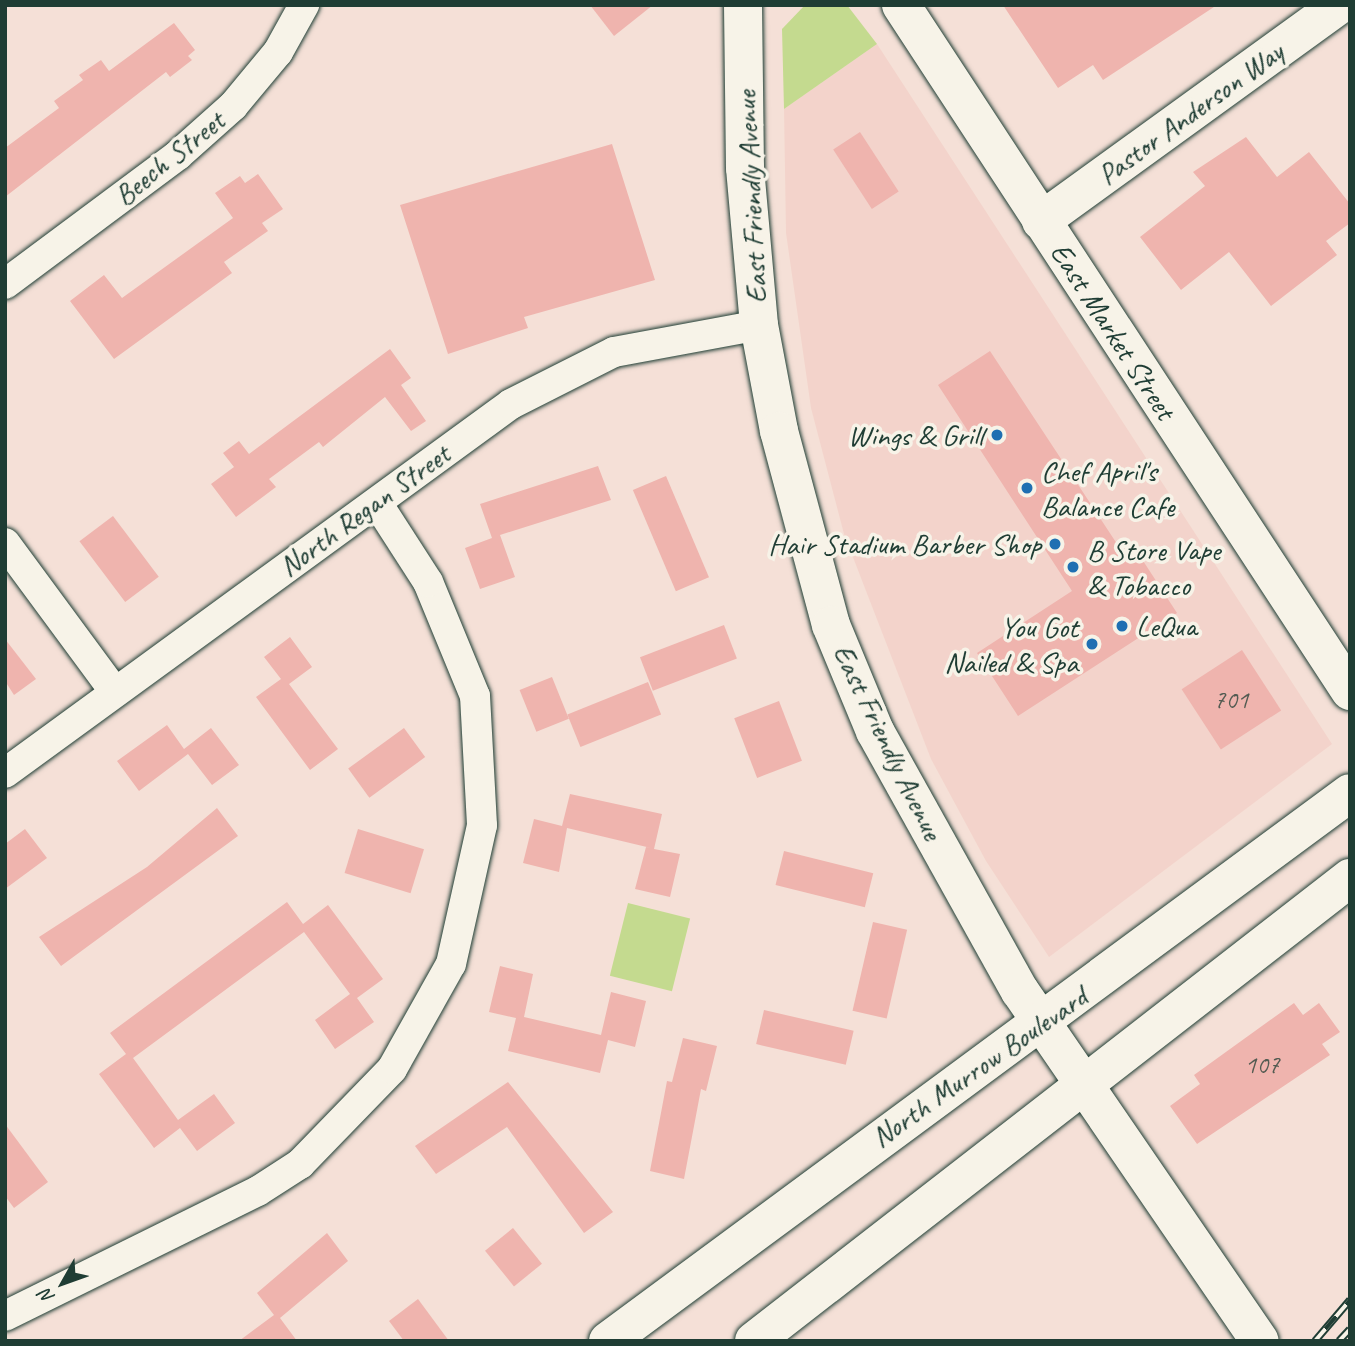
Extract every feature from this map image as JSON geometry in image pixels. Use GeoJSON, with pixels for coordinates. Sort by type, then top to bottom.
{"type":"FeatureCollection","features":[{"type":"Feature","properties":{"kind":"main road","name":"East Market Street"},"geometry":{"type":"LineString","coordinates":[[901,5],[1350,691]]}},
{"type":"Feature","properties":{"kind":"main road","name":"Pastor Anderson Way"},"geometry":{"type":"LineString","coordinates":[[1041,221],[1339,5]]}},
{"type":"Feature","properties":{"kind":"main road","name":"East Friendly Avenue"},"geometry":{"type":"LineString","coordinates":[[747,9],[745,168],[759,325],[779,431],[831,625],[876,731],[1041,1025],[1260,1341]]}},
{"type":"Feature","properties":{"kind":"main road","name":"North Murrow Boulevard"},"geometry":{"type":"LineString","coordinates":[[608,1341],[982,1059],[1041,1025],[1350,793]]}},
{"type":"Feature","properties":{"kind":"main road"},"geometry":{"type":"LineString","coordinates":[[754,1341],[1350,878]]}},
{"type":"Feature","properties":{"kind":"street","name":"Beech Street"},"geometry":{"type":"LineString","coordinates":[[5,284],[178,155],[233,106],[278,52],[304,5]]}},
{"type":"Feature","properties":{"kind":"street","name":"North Regan Street"},"geometry":{"type":"LineString","coordinates":[[5,773],[377,503],[481,424],[571,370],[657,340],[759,325]]}},
{"type":"Feature","properties":{"kind":"street"},"geometry":{"type":"LineString","coordinates":[[5,1315],[258,1191],[300,1164],[392,1069],[451,964],[482,825],[475,696],[428,582],[377,503]]}},
{"type":"Feature","properties":{"kind":"street"},"geometry":{"type":"LineString","coordinates":[[5,543],[115,692]]}},
{"type":"Feature","properties":{"kind":"shaded area"},"geometry":{"type":"Polygon","coordinates":[[[877,44],[1332,744],[1049,957],[986,861],[931,759],[844,534],[811,408],[786,233],[784,109],[877,44]]]}},
{"type":"Feature","properties":{"kind":"green space"},"geometry":{"type":"Polygon","coordinates":[[[805,5],[847,5],[877,44],[784,109],[782,29],[805,5]]]}},
{"type":"Feature","properties":{"kind":"green space"},"geometry":{"type":"Polygon","coordinates":[[[628,903],[690,918],[672,991],[610,976],[628,903]]]}},
{"type":"Feature","properties":{"kind":"building"},"geometry":{"type":"Polygon","coordinates":[[[590,5],[653,5],[614,36],[590,5]]]}},
{"type":"Feature","properties":{"kind":"building"},"geometry":{"type":"Polygon","coordinates":[[[1003,5],[1217,5],[1103,80],[1093,65],[1058,88],[1003,5]]]}},
{"type":"Feature","properties":{"kind":"building"},"geometry":{"type":"Polygon","coordinates":[[[174,23],[195,50],[188,56],[192,60],[170,77],[166,72],[5,197],[5,148],[59,108],[54,101],[83,80],[79,75],[101,60],[109,71],[174,23]]]}},
{"type":"Feature","properties":{"kind":"building"},"geometry":{"type":"Polygon","coordinates":[[[860,132],[899,192],[872,209],[833,149],[860,132]]]}},
{"type":"Feature","properties":{"kind":"building"},"geometry":{"type":"Polygon","coordinates":[[[1246,137],[1277,177],[1309,152],[1350,204],[1350,223],[1326,241],[1337,255],[1271,306],[1229,252],[1181,290],[1140,237],[1205,186],[1193,172],[1246,137]]]}},
{"type":"Feature","properties":{"kind":"building"},"geometry":{"type":"Polygon","coordinates":[[[612,144],[655,280],[524,317],[528,328],[448,354],[400,205],[612,144]]]}},
{"type":"Feature","properties":{"kind":"building"},"geometry":{"type":"Polygon","coordinates":[[[258,174],[283,209],[262,223],[268,231],[224,262],[232,273],[114,359],[70,301],[104,275],[122,298],[233,218],[215,193],[240,176],[245,183],[258,174]]]}},
{"type":"Feature","properties":{"kind":"building"},"geometry":{"type":"Polygon","coordinates":[[[390,349],[411,378],[401,385],[426,421],[411,431],[385,397],[323,447],[319,442],[269,479],[276,487],[236,517],[211,484],[234,467],[223,453],[239,441],[249,454],[390,349]]]}},
{"type":"Feature","properties":{"kind":"building"},"geometry":{"type":"Polygon","coordinates":[[[990,351],[1125,556],[1136,550],[1177,613],[1018,716],[977,653],[1072,591],[938,385],[990,351]]]}},
{"type":"Feature","properties":{"kind":"building"},"geometry":{"type":"Polygon","coordinates":[[[598,466],[611,500],[500,535],[515,577],[480,589],[465,548],[492,538],[480,504],[598,466]]]}},
{"type":"Feature","properties":{"kind":"building"},"geometry":{"type":"Polygon","coordinates":[[[666,476],[709,577],[676,591],[633,490],[666,476]]]}},
{"type":"Feature","properties":{"kind":"building"},"geometry":{"type":"Polygon","coordinates":[[[113,516],[159,577],[125,602],[79,541],[113,516]]]}},
{"type":"Feature","properties":{"kind":"building"},"geometry":{"type":"Polygon","coordinates":[[[724,625],[737,659],[653,691],[640,657],[724,625]]]}},
{"type":"Feature","properties":{"kind":"building"},"geometry":{"type":"Polygon","coordinates":[[[290,637],[312,667],[289,684],[338,749],[310,770],[256,697],[281,679],[264,657],[290,637]]]}},
{"type":"Feature","properties":{"kind":"building"},"geometry":{"type":"Polygon","coordinates":[[[5,639],[36,679],[14,695],[5,681],[5,639]]]}},
{"type":"Feature","properties":{"kind":"building"},"geometry":{"type":"Polygon","coordinates":[[[1242,650],[1281,710],[1221,750],[1182,689],[1242,650]]]}},
{"type":"Feature","properties":{"kind":"building"},"geometry":{"type":"Polygon","coordinates":[[[552,677],[569,719],[536,732],[520,690],[552,677]]]}},
{"type":"Feature","properties":{"kind":"building"},"geometry":{"type":"Polygon","coordinates":[[[648,682],[661,714],[580,747],[567,715],[648,682]]]}},
{"type":"Feature","properties":{"kind":"building"},"geometry":{"type":"Polygon","coordinates":[[[779,701],[802,761],[757,778],[734,718],[779,701]]]}},
{"type":"Feature","properties":{"kind":"building"},"geometry":{"type":"Polygon","coordinates":[[[167,725],[184,749],[211,728],[239,765],[212,785],[188,754],[139,791],[117,761],[167,725]]]}},
{"type":"Feature","properties":{"kind":"building"},"geometry":{"type":"Polygon","coordinates":[[[404,728],[425,757],[369,798],[348,769],[404,728]]]}},
{"type":"Feature","properties":{"kind":"building"},"geometry":{"type":"Polygon","coordinates":[[[570,794],[662,814],[654,849],[680,854],[670,897],[635,889],[646,847],[651,848],[567,828],[559,872],[523,863],[534,819],[562,826],[570,794]]]}},
{"type":"Feature","properties":{"kind":"building"},"geometry":{"type":"Polygon","coordinates":[[[217,808],[238,836],[61,966],[39,937],[147,867],[217,808]]]}},
{"type":"Feature","properties":{"kind":"building"},"geometry":{"type":"Polygon","coordinates":[[[25,829],[47,858],[5,889],[5,844],[25,829]]]}},
{"type":"Feature","properties":{"kind":"building"},"geometry":{"type":"Polygon","coordinates":[[[358,829],[424,849],[411,893],[345,873],[358,829]]]}},
{"type":"Feature","properties":{"kind":"building"},"geometry":{"type":"Polygon","coordinates":[[[784,851],[873,873],[865,907],[776,885],[784,851]]]}},
{"type":"Feature","properties":{"kind":"building"},"geometry":{"type":"Polygon","coordinates":[[[287,902],[303,924],[328,905],[383,979],[357,998],[374,1022],[335,1049],[315,1020],[350,994],[304,932],[133,1058],[178,1120],[214,1094],[235,1123],[197,1151],[180,1128],[154,1148],[99,1074],[126,1054],[110,1033],[287,902]]]}},
{"type":"Feature","properties":{"kind":"building"},"geometry":{"type":"Polygon","coordinates":[[[873,922],[907,930],[887,1019],[853,1011],[873,922]]]}},
{"type":"Feature","properties":{"kind":"building"},"geometry":{"type":"Polygon","coordinates":[[[500,966],[533,974],[524,1017],[601,1035],[611,992],[646,1001],[635,1047],[608,1040],[600,1073],[508,1051],[516,1018],[489,1012],[500,966]]]}},
{"type":"Feature","properties":{"kind":"building"},"geometry":{"type":"Polygon","coordinates":[[[1294,1003],[1303,1015],[1319,1003],[1340,1032],[1322,1044],[1330,1055],[1197,1144],[1170,1106],[1200,1084],[1194,1075],[1294,1003]]]}},
{"type":"Feature","properties":{"kind":"building"},"geometry":{"type":"Polygon","coordinates":[[[764,1010],[854,1031],[846,1065],[756,1044],[764,1010]]]}},
{"type":"Feature","properties":{"kind":"building"},"geometry":{"type":"Polygon","coordinates":[[[683,1038],[717,1046],[706,1091],[701,1089],[684,1179],[650,1171],[667,1081],[672,1082],[683,1038]]]}},
{"type":"Feature","properties":{"kind":"building"},"geometry":{"type":"Polygon","coordinates":[[[508,1082],[613,1212],[584,1233],[507,1127],[436,1174],[415,1146],[508,1082]]]}},
{"type":"Feature","properties":{"kind":"building"},"geometry":{"type":"Polygon","coordinates":[[[5,1124],[48,1182],[14,1208],[5,1196],[5,1124]]]}},
{"type":"Feature","properties":{"kind":"building"},"geometry":{"type":"Polygon","coordinates":[[[513,1228],[542,1264],[514,1286],[485,1251],[513,1228]]]}},
{"type":"Feature","properties":{"kind":"building"},"geometry":{"type":"Polygon","coordinates":[[[327,1233],[348,1261],[280,1318],[297,1341],[239,1341],[274,1315],[257,1293],[327,1233]]]}},
{"type":"Feature","properties":{"kind":"building"},"geometry":{"type":"Polygon","coordinates":[[[418,1299],[449,1341],[404,1341],[389,1321],[418,1299]]]}},
{"type":"Feature","properties":{"kind":"railway"},"geometry":{"type":"LineString","coordinates":[[1315,1341],[1350,1300]]}},
{"type":"Feature","properties":{"kind":"railway"},"geometry":{"type":"LineString","coordinates":[[1339,1341],[1350,1329]]}},
{"type":"Feature","properties":{"kind":"place","name":"Wings & Grill"},"geometry":{"type":"Point","coordinates":[997,435]}},
{"type":"Feature","properties":{"kind":"place","name":"Chef April's Balance Cafe"},"geometry":{"type":"Point","coordinates":[1027,488]}},
{"type":"Feature","properties":{"kind":"place","name":"Hair Stadium Barber Shop"},"geometry":{"type":"Point","coordinates":[1055,544]}},
{"type":"Feature","properties":{"kind":"place","name":"B Store Vape & Tobacco"},"geometry":{"type":"Point","coordinates":[1073,567]}},
{"type":"Feature","properties":{"kind":"place","name":"LeQua"},"geometry":{"type":"Point","coordinates":[1122,626]}},
{"type":"Feature","properties":{"kind":"place","name":"You Got Nailed & Spa"},"geometry":{"type":"Point","coordinates":[1092,644]}}]}
